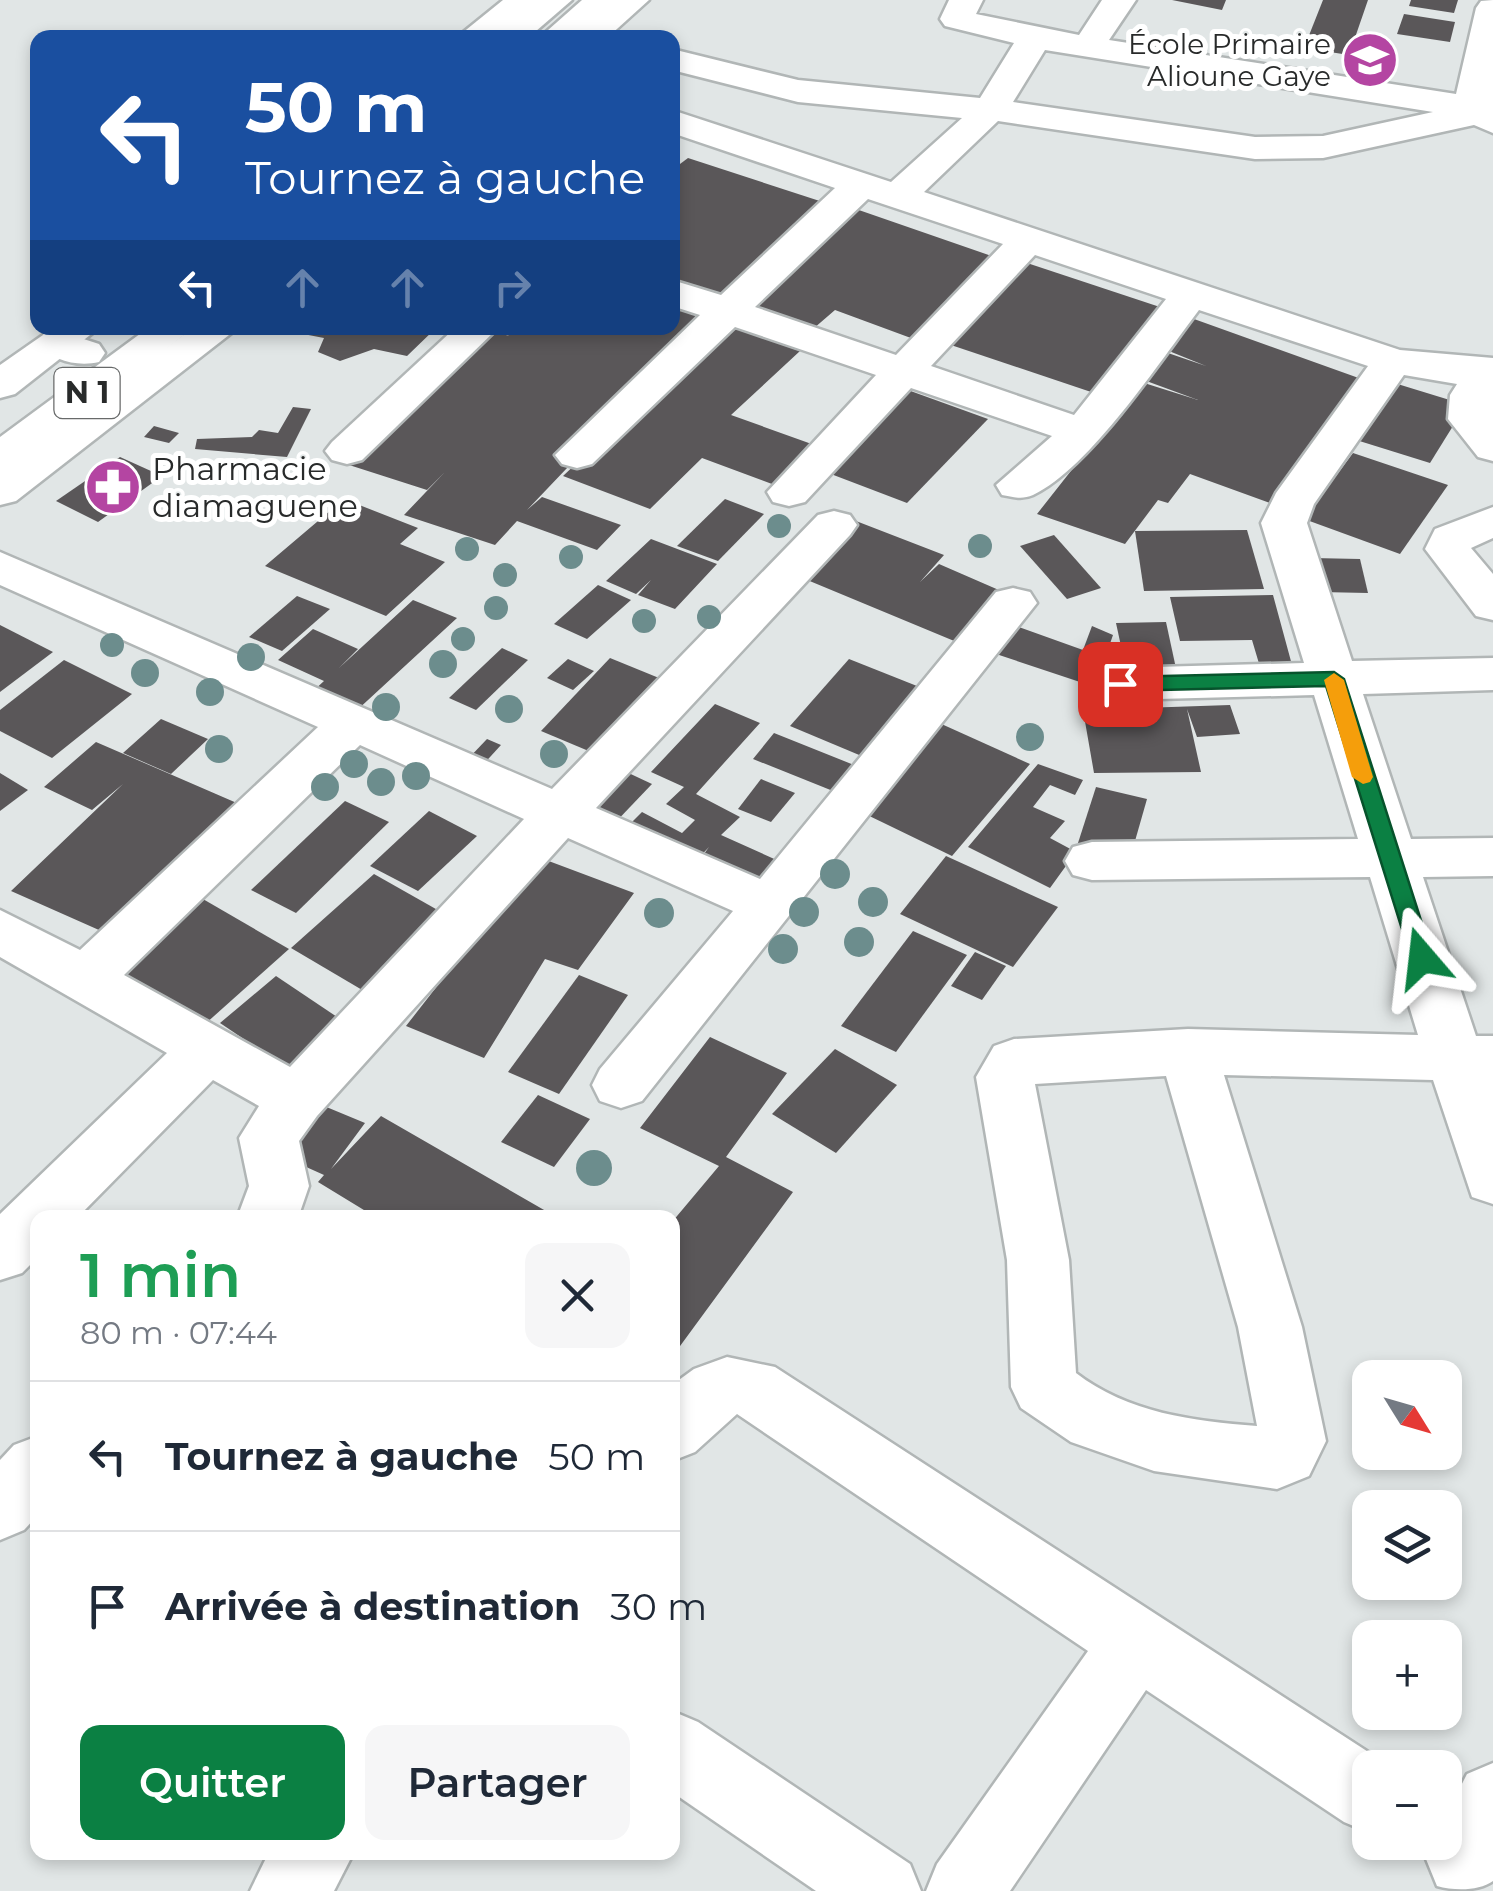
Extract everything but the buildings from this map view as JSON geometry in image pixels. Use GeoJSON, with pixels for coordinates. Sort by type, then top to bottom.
{"type":"FeatureCollection","features":[{"type":"Feature","properties":{"kind":"main road"},"geometry":{"type":"LineString","coordinates":[[484,30],[524,0]]}},
{"type":"Feature","properties":{"kind":"main road"},"geometry":{"type":"LineString","coordinates":[[516,30],[555,0]]}},
{"type":"Feature","properties":{"kind":"main road"},"geometry":{"type":"LineString","coordinates":[[598,26],[632,0]]}},
{"type":"Feature","properties":{"kind":"main road"},"geometry":{"type":"LineString","coordinates":[[966,0],[956,19],[1034,38],[1485,113]]}},
{"type":"Feature","properties":{"kind":"main road"},"geometry":{"type":"LineString","coordinates":[[1088,47],[1119,0]]}},
{"type":"Feature","properties":{"kind":"main road"},"geometry":{"type":"LineString","coordinates":[[1485,113],[1493,8]]}},
{"type":"Feature","properties":{"kind":"main road"},"geometry":{"type":"LineString","coordinates":[[577,454],[726,310],[877,192],[993,110],[1017,76],[1034,38]]}},
{"type":"Feature","properties":{"kind":"main road"},"geometry":{"type":"LineString","coordinates":[[680,61],[798,90],[993,110],[1270,148],[1323,147],[1485,113]]}},
{"type":"Feature","properties":{"kind":"main road"},"geometry":{"type":"LineString","coordinates":[[1017,76],[1056,82]]}},
{"type":"Feature","properties":{"kind":"main road"},"geometry":{"type":"LineString","coordinates":[[1240,109],[1334,89]]}},
{"type":"Feature","properties":{"kind":"main road"},"geometry":{"type":"LineString","coordinates":[[680,124],[1393,361],[1488,372]]}},
{"type":"Feature","properties":{"kind":"main road"},"geometry":{"type":"LineString","coordinates":[[790,492],[1026,241]]}},
{"type":"Feature","properties":{"kind":"main road"},"geometry":{"type":"LineString","coordinates":[[1018,484],[1083,432],[1191,293]]}},
{"type":"Feature","properties":{"kind":"main road"},"geometry":{"type":"LineString","coordinates":[[680,295],[1083,432]]}},
{"type":"Feature","properties":{"kind":"main road","name":"N 1"},"geometry":{"type":"LineString","coordinates":[[0,458],[164,335]]}},
{"type":"Feature","properties":{"kind":"main road"},"geometry":{"type":"LineString","coordinates":[[0,491],[209,335]]}},
{"type":"Feature","properties":{"kind":"main road"},"geometry":{"type":"LineString","coordinates":[[347,451],[471,335]]}},
{"type":"Feature","properties":{"kind":"main road"},"geometry":{"type":"LineString","coordinates":[[0,385],[74,341]]}},
{"type":"Feature","properties":{"kind":"main road","name":"N 1"},"geometry":{"type":"LineString","coordinates":[[0,414],[74,341]]}},
{"type":"Feature","properties":{"kind":"main road"},"geometry":{"type":"LineString","coordinates":[[1393,361],[1292,503],[1284,523],[1392,858],[1473,1059],[1493,1180]]}},
{"type":"Feature","properties":{"kind":"main road"},"geometry":{"type":"LineString","coordinates":[[1488,372],[1470,395],[1469,419],[1493,448]]}},
{"type":"Feature","properties":{"kind":"main road"},"geometry":{"type":"LineString","coordinates":[[1493,521],[1451,539],[1448,549],[1493,605]]}},
{"type":"Feature","properties":{"kind":"main road"},"geometry":{"type":"LineString","coordinates":[[270,1210],[279,1186],[269,1138],[296,1098],[834,525]]}},
{"type":"Feature","properties":{"kind":"main road"},"geometry":{"type":"LineString","coordinates":[[0,567],[770,905]]}},
{"type":"Feature","properties":{"kind":"main road"},"geometry":{"type":"LineString","coordinates":[[621,1085],[1013,604]]}},
{"type":"Feature","properties":{"kind":"main road"},"geometry":{"type":"LineString","coordinates":[[1120,684],[1493,674]]}},
{"type":"Feature","properties":{"kind":"main road"},"geometry":{"type":"LineString","coordinates":[[86,979],[354,721]]}},
{"type":"Feature","properties":{"kind":"main road"},"geometry":{"type":"LineString","coordinates":[[1092,861],[1493,857]]}},
{"type":"Feature","properties":{"kind":"main road"},"geometry":{"type":"LineString","coordinates":[[0,931],[296,1098]]}},
{"type":"Feature","properties":{"kind":"main road"},"geometry":{"type":"LineString","coordinates":[[45,1210],[208,1049]]}},
{"type":"Feature","properties":{"kind":"main road"},"geometry":{"type":"LineString","coordinates":[[1188,1052],[1270,1327],[1293,1441],[1286,1454],[1277,1458],[1207,1454],[1132,1436],[1051,1394],[1040,1377],[1038,1260],[1005,1078],[1008,1067],[1014,1062],[1188,1052],[1473,1059]]}},
{"type":"Feature","properties":{"kind":"main road"},"geometry":{"type":"LineString","coordinates":[[0,1254],[30,1224]]}},
{"type":"Feature","properties":{"kind":"main road"},"geometry":{"type":"LineString","coordinates":[[680,1423],[716,1386],[736,1382],[752,1388],[1352,1784]]}},
{"type":"Feature","properties":{"kind":"main road"},"geometry":{"type":"LineString","coordinates":[[0,1508],[30,1476]]}},
{"type":"Feature","properties":{"kind":"main road"},"geometry":{"type":"LineString","coordinates":[[964,1891],[1137,1642]]}},
{"type":"Feature","properties":{"kind":"main road"},"geometry":{"type":"LineString","coordinates":[[680,1753],[883,1891]]}},
{"type":"Feature","properties":{"kind":"main road"},"geometry":{"type":"LineString","coordinates":[[288,1891],[310,1860]]}},
{"type":"Feature","properties":{"kind":"slow traffic"},"geometry":{"type":"LineString","coordinates":[[1334,680],[1363,777]]}},
{"type":"Feature","properties":{"kind":"place","name":"École Primaire Alioune Gaye"},"geometry":{"type":"Point","coordinates":[1370,60]}},
{"type":"Feature","properties":{"kind":"place","name":"Pharmacie diamaguene"},"geometry":{"type":"Point","coordinates":[113,487]}},
{"type":"Feature","properties":{"kind":"route"},"geometry":{"type":"LineString","coordinates":[[1120,684],[1334,679],[1356,759],[1392,858],[1422,958]]}}]}
